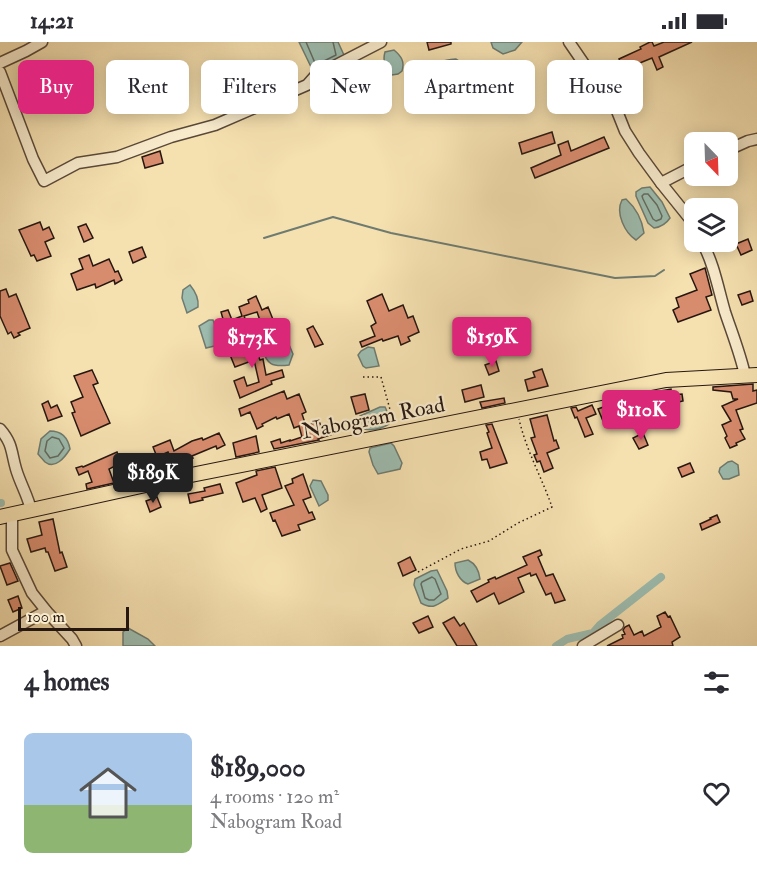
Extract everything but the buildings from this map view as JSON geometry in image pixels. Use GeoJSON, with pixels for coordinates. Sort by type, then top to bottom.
{"type":"FeatureCollection","features":[{"type":"Feature","properties":{"kind":"main road","name":"Nabogram Road"},"geometry":{"type":"LineString","coordinates":[[6,516],[190,475],[666,380],[751,375]]}},
{"type":"Feature","properties":{"kind":"street"},"geometry":{"type":"LineString","coordinates":[[0,63],[42,42]]}},
{"type":"Feature","properties":{"kind":"street"},"geometry":{"type":"LineString","coordinates":[[0,72],[33,159],[44,181],[78,163],[117,156],[215,124],[283,96],[307,84],[315,76],[381,42]]}},
{"type":"Feature","properties":{"kind":"street"},"geometry":{"type":"LineString","coordinates":[[569,42],[615,106],[625,131],[639,153],[684,212]]}},
{"type":"Feature","properties":{"kind":"street"},"geometry":{"type":"LineString","coordinates":[[738,146],[757,139]]}},
{"type":"Feature","properties":{"kind":"street"},"geometry":{"type":"LineString","coordinates":[[661,183],[684,171]]}},
{"type":"Feature","properties":{"kind":"street"},"geometry":{"type":"LineString","coordinates":[[707,252],[730,330],[751,375]]}},
{"type":"Feature","properties":{"kind":"street"},"geometry":{"type":"LineString","coordinates":[[0,429],[9,440],[16,469],[31,510]]}},
{"type":"Feature","properties":{"kind":"street"},"geometry":{"type":"LineString","coordinates":[[6,516],[12,550],[32,593],[76,646]]}},
{"type":"Feature","properties":{"kind":"street"},"geometry":{"type":"LineString","coordinates":[[0,636],[46,611]]}},
{"type":"Feature","properties":{"kind":"street"},"geometry":{"type":"LineString","coordinates":[[583,646],[618,626]]}},
{"type":"Feature","properties":{"kind":"path"},"geometry":{"type":"LineString","coordinates":[[363,377],[381,377],[397,433]]}},
{"type":"Feature","properties":{"kind":"path"},"geometry":{"type":"LineString","coordinates":[[418,572],[461,549],[489,541],[518,523],[552,507],[524,438],[517,409]]}},
{"type":"Feature","properties":{"kind":"water"},"geometry":{"type":"Polygon","coordinates":[[[299,42],[338,42],[344,55],[339,60],[310,60],[310,65],[299,42]]]}},
{"type":"Feature","properties":{"kind":"water"},"geometry":{"type":"Polygon","coordinates":[[[491,42],[522,42],[515,50],[503,54],[493,48],[491,42]]]}},
{"type":"Feature","properties":{"kind":"water"},"geometry":{"type":"Polygon","coordinates":[[[394,50],[402,59],[402,71],[398,74],[392,75],[392,60],[384,60],[385,52],[394,50]]]}},
{"type":"Feature","properties":{"kind":"water"},"geometry":{"type":"Polygon","coordinates":[[[650,187],[662,202],[670,218],[663,225],[654,228],[648,223],[636,196],[636,192],[642,188],[650,187]]]}},
{"type":"Feature","properties":{"kind":"water"},"geometry":{"type":"Polygon","coordinates":[[[626,199],[636,210],[643,228],[644,233],[636,240],[625,228],[620,217],[620,205],[622,200],[626,199]]]}},
{"type":"Feature","properties":{"kind":"water"},"geometry":{"type":"Polygon","coordinates":[[[190,285],[196,295],[198,307],[187,313],[182,298],[183,290],[190,285]]]}},
{"type":"Feature","properties":{"kind":"water"},"geometry":{"type":"Polygon","coordinates":[[[213,320],[219,345],[206,348],[199,326],[213,320]]]}},
{"type":"Feature","properties":{"kind":"water"},"geometry":{"type":"Polygon","coordinates":[[[278,335],[287,340],[293,354],[289,365],[271,364],[264,354],[262,348],[270,338],[278,335]]]}},
{"type":"Feature","properties":{"kind":"water"},"geometry":{"type":"Polygon","coordinates":[[[368,347],[374,348],[379,366],[366,368],[363,366],[358,355],[368,347]]]}},
{"type":"Feature","properties":{"kind":"water"},"geometry":{"type":"Polygon","coordinates":[[[385,407],[390,420],[389,424],[377,429],[364,429],[360,416],[385,407]]]}},
{"type":"Feature","properties":{"kind":"water"},"geometry":{"type":"Polygon","coordinates":[[[50,431],[64,436],[70,449],[56,464],[45,462],[38,454],[41,439],[50,431]]]}},
{"type":"Feature","properties":{"kind":"water"},"geometry":{"type":"Polygon","coordinates":[[[391,443],[402,463],[400,469],[378,474],[369,452],[370,448],[391,443]]]}},
{"type":"Feature","properties":{"kind":"water"},"geometry":{"type":"Polygon","coordinates":[[[732,461],[738,465],[739,475],[723,479],[719,472],[720,468],[732,461]]]}},
{"type":"Feature","properties":{"kind":"water"},"geometry":{"type":"Polygon","coordinates":[[[313,480],[321,481],[328,495],[328,500],[319,506],[310,486],[313,480]]]}},
{"type":"Feature","properties":{"kind":"water"},"geometry":{"type":"Polygon","coordinates":[[[468,560],[477,568],[480,579],[468,584],[458,576],[455,563],[468,560]]]}},
{"type":"Feature","properties":{"kind":"water"},"geometry":{"type":"Polygon","coordinates":[[[437,570],[448,598],[435,606],[429,606],[421,603],[414,585],[415,579],[437,570]]]}},
{"type":"Feature","properties":{"kind":"water"},"geometry":{"type":"Polygon","coordinates":[[[128,628],[148,639],[155,646],[123,646],[123,632],[128,628]]]}},
{"type":"Feature","properties":{"kind":"waterway"},"geometry":{"type":"LineString","coordinates":[[264,238],[333,217],[391,233],[615,278],[655,276],[664,270]]}},
{"type":"Feature","properties":{"kind":"waterway"},"geometry":{"type":"LineString","coordinates":[[556,646],[567,639],[593,633],[661,577]]}}]}
